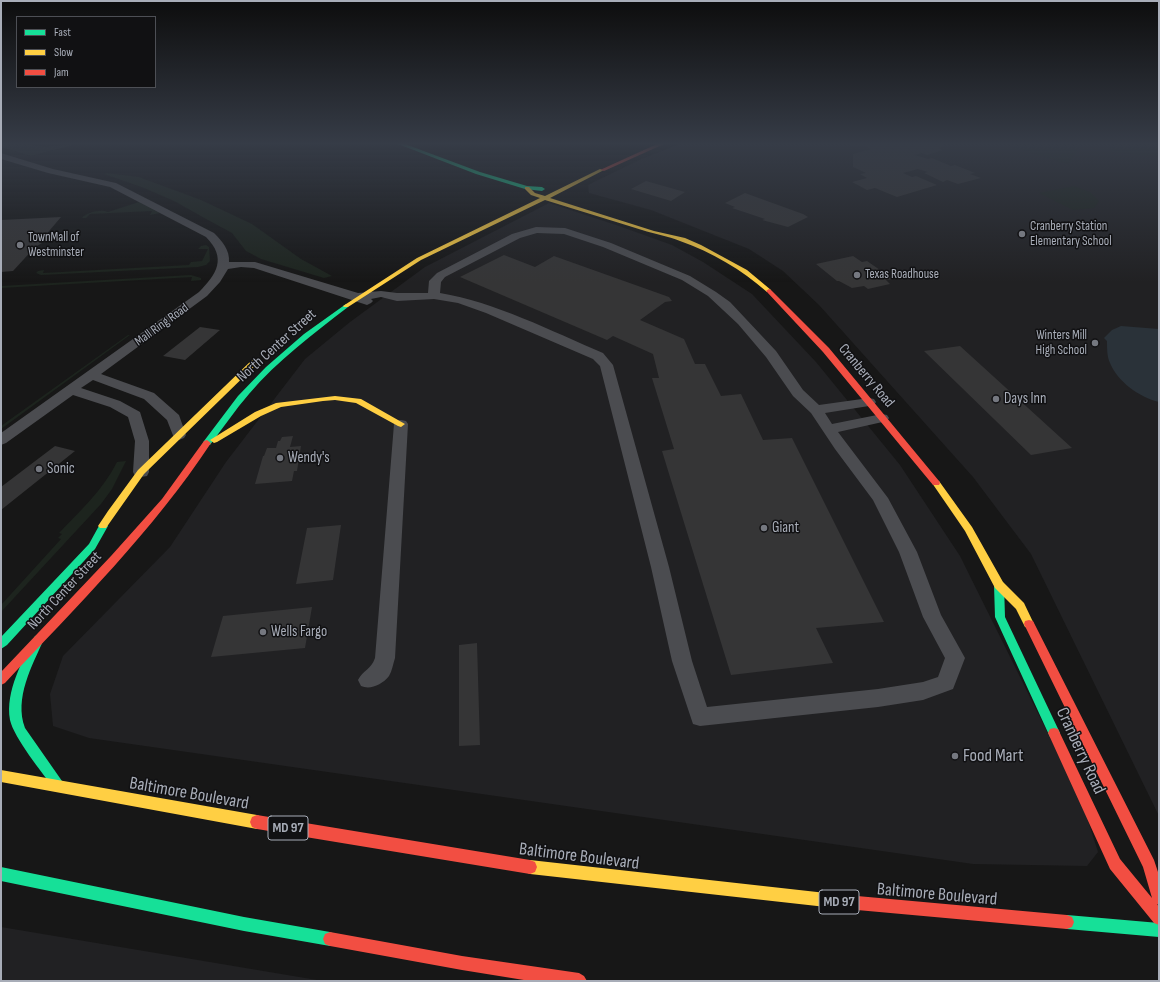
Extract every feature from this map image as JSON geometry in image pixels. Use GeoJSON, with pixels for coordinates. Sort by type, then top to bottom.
{"type":"FeatureCollection","features":[{"type":"Feature","properties":{"kind":"main road","name":"North Center Street"},"geometry":{"type":"LineString","coordinates":[[332,300],[402,269],[550,190]]}},
{"type":"Feature","properties":{"kind":"main road","name":"North Center Street"},"geometry":{"type":"LineString","coordinates":[[482,218],[530,191],[544,194],[556,193],[562,190]]}},
{"type":"Feature","properties":{"kind":"main road","name":"Cranberry Road"},"geometry":{"type":"LineString","coordinates":[[556,193],[664,228],[667,234]]}},
{"type":"Feature","properties":{"kind":"main road","name":"Cranberry Road"},"geometry":{"type":"LineString","coordinates":[[544,194],[653,232],[667,234],[717,255],[753,277],[789,310],[821,345],[939,487],[969,529],[999,585],[1020,606],[1149,864],[1159,898]]}},
{"type":"Feature","properties":{"kind":"main road","name":"North Center Street"},"geometry":{"type":"LineString","coordinates":[[1,680],[114,559],[165,501],[247,391],[277,361],[313,330],[351,292]]}},
{"type":"Feature","properties":{"kind":"main road","name":"North Center Street"},"geometry":{"type":"LineString","coordinates":[[2,643],[92,546],[112,513],[141,472],[263,355]]}},
{"type":"Feature","properties":{"kind":"main road"},"geometry":{"type":"LineString","coordinates":[[205,446],[258,414],[272,408],[286,404],[323,399],[335,398],[358,401],[401,424]]}},
{"type":"Feature","properties":{"kind":"main road"},"geometry":{"type":"LineString","coordinates":[[175,453],[179,435]]}},
{"type":"Feature","properties":{"kind":"main road"},"geometry":{"type":"LineString","coordinates":[[165,501],[170,479]]}},
{"type":"Feature","properties":{"kind":"main road","name":"Cranberry Road"},"geometry":{"type":"LineString","coordinates":[[999,585],[1000,617],[1114,864],[1159,918]]}},
{"type":"Feature","properties":{"kind":"main road"},"geometry":{"type":"LineString","coordinates":[[39,639],[23,675],[15,708],[17,722],[22,735],[33,748],[58,786]]}},
{"type":"Feature","properties":{"kind":"main road","name":"Baltimore Boulevard"},"geometry":{"type":"LineString","coordinates":[[1,776],[278,826],[520,866],[679,885],[879,906],[1159,930]]}},
{"type":"Feature","properties":{"kind":"main road"},"geometry":{"type":"LineString","coordinates":[[1,874],[244,924],[462,963],[579,981]]}},
{"type":"Feature","properties":{"kind":"street"},"geometry":{"type":"LineString","coordinates":[[122,190],[200,229],[218,241],[224,253],[223,266],[241,264],[256,266],[351,292],[382,294],[397,297],[434,296],[450,298],[490,310],[598,356],[606,364],[660,567],[682,661],[700,717],[878,698],[924,691],[946,683],[955,658],[932,617],[908,552],[880,498],[828,430],[816,410],[798,393],[771,354],[742,321],[712,294],[686,278],[607,245],[565,231],[536,230],[516,236],[436,278],[434,296]]}},
{"type":"Feature","properties":{"kind":"street","name":"Mall Ring Road"},"geometry":{"type":"LineString","coordinates":[[1,440],[203,294],[213,284],[223,266]]}},
{"type":"Feature","properties":{"kind":"street"},"geometry":{"type":"LineString","coordinates":[[351,292],[370,303],[389,306],[437,306],[467,303]]}},
{"type":"Feature","properties":{"kind":"street"},"geometry":{"type":"LineString","coordinates":[[92,375],[149,396],[174,418],[179,435]]}},
{"type":"Feature","properties":{"kind":"street"},"geometry":{"type":"LineString","coordinates":[[72,390],[115,404],[135,415],[142,441],[141,472]]}},
{"type":"Feature","properties":{"kind":"street"},"geometry":{"type":"LineString","coordinates":[[816,410],[869,402]]}},
{"type":"Feature","properties":{"kind":"street"},"geometry":{"type":"LineString","coordinates":[[828,430],[882,418]]}},
{"type":"Feature","properties":{"kind":"street"},"geometry":{"type":"LineString","coordinates":[[368,680],[381,671],[385,658],[401,424]]}},
{"type":"Feature","properties":{"kind":"shaded area"},"geometry":{"type":"Polygon","coordinates":[[[148,190],[174,190],[201,200],[252,224],[301,259],[332,276],[324,278],[261,259],[246,251],[232,233],[174,201],[148,190]]]}},
{"type":"Feature","properties":{"kind":"shaded area"},"geometry":{"type":"Polygon","coordinates":[[[589,190],[1159,190],[1159,816],[1031,554],[973,477],[819,305],[783,271],[749,249],[651,210],[589,193],[589,190]]]}},
{"type":"Feature","properties":{"kind":"shaded area"},"geometry":{"type":"Polygon","coordinates":[[[1055,190],[1084,190],[1090,192],[1099,201],[1094,208],[1073,210],[1039,193],[1055,190]]]}},
{"type":"Feature","properties":{"kind":"shaded area"},"geometry":{"type":"Polygon","coordinates":[[[139,202],[160,213],[150,215],[152,211],[90,214],[86,218],[82,218],[87,214],[94,212],[108,212],[139,202]]]}},
{"type":"Feature","properties":{"kind":"shaded area"},"geometry":{"type":"Polygon","coordinates":[[[549,203],[672,245],[703,262],[752,294],[816,362],[900,465],[960,556],[1082,802],[1098,852],[1087,866],[973,864],[89,738],[53,726],[50,694],[63,656],[170,547],[226,462],[305,359],[350,322],[425,267],[549,203]]]}},
{"type":"Feature","properties":{"kind":"shaded area"},"geometry":{"type":"Polygon","coordinates":[[[206,245],[209,247],[210,261],[206,265],[198,267],[41,275],[36,273],[44,270],[43,273],[189,265],[191,262],[202,261],[208,249],[198,249],[201,246],[206,245]]]}},
{"type":"Feature","properties":{"kind":"shaded area"},"geometry":{"type":"Polygon","coordinates":[[[191,275],[201,278],[201,280],[191,281],[192,277],[1,288],[1,286],[191,275]]]}},
{"type":"Feature","properties":{"kind":"shaded area"},"geometry":{"type":"Polygon","coordinates":[[[1121,326],[1159,329],[1159,402],[1151,400],[1130,388],[1118,376],[1110,363],[1107,341],[1104,338],[1112,330],[1121,326]]]}},
{"type":"Feature","properties":{"kind":"shaded area"},"geometry":{"type":"Polygon","coordinates":[[[130,335],[1,429],[1,426],[130,335]]]}},
{"type":"Feature","properties":{"kind":"shaded area"},"geometry":{"type":"Polygon","coordinates":[[[126,461],[112,489],[101,504],[1,612],[1,605],[61,539],[58,538],[62,534],[59,533],[98,491],[117,462],[126,461]]]}},
{"type":"Feature","properties":{"kind":"shaded area"},"geometry":{"type":"Polygon","coordinates":[[[1,927],[323,981],[1,981],[1,927]]]}},
{"type":"Feature","properties":{"kind":"building"},"geometry":{"type":"Polygon","coordinates":[[[634,190],[677,190],[685,192],[671,201],[634,190]]]}},
{"type":"Feature","properties":{"kind":"building"},"geometry":{"type":"Polygon","coordinates":[[[879,190],[921,190],[897,197],[879,190]]]}},
{"type":"Feature","properties":{"kind":"building"},"geometry":{"type":"Polygon","coordinates":[[[745,193],[808,217],[788,227],[762,220],[765,219],[732,208],[735,207],[725,203],[745,193]]]}},
{"type":"Feature","properties":{"kind":"building","name":"TownMall of Westminster"},"geometry":{"type":"Polygon","coordinates":[[[61,217],[44,237],[43,241],[39,243],[42,243],[35,247],[13,271],[1,272],[1,220],[61,217]]]}},
{"type":"Feature","properties":{"kind":"building"},"geometry":{"type":"Polygon","coordinates":[[[504,255],[535,267],[554,256],[669,297],[672,301],[665,302],[640,320],[684,339],[695,364],[705,364],[721,396],[741,394],[763,440],[792,438],[884,622],[816,628],[833,663],[731,675],[662,451],[674,449],[652,378],[659,378],[653,354],[613,336],[607,340],[460,277],[504,255]]]}},
{"type":"Feature","properties":{"kind":"building","name":"Texas Roadhouse"},"geometry":{"type":"Polygon","coordinates":[[[853,256],[862,262],[867,261],[893,279],[886,280],[890,284],[868,289],[864,286],[852,288],[837,281],[816,264],[853,256]]]}},
{"type":"Feature","properties":{"kind":"building"},"geometry":{"type":"Polygon","coordinates":[[[200,327],[220,330],[185,360],[163,356],[200,327]]]}},
{"type":"Feature","properties":{"kind":"building","name":"Days Inn"},"geometry":{"type":"Polygon","coordinates":[[[960,346],[1072,448],[1031,455],[924,351],[960,346]]]}},
{"type":"Feature","properties":{"kind":"building","name":"Wendy's"},"geometry":{"type":"Polygon","coordinates":[[[293,436],[290,447],[301,446],[297,471],[294,471],[292,481],[255,484],[263,456],[267,448],[276,448],[278,441],[280,441],[282,437],[293,436]]]}},
{"type":"Feature","properties":{"kind":"building","name":"Sonic"},"geometry":{"type":"Polygon","coordinates":[[[55,446],[75,451],[1,510],[1,487],[55,446]]]}},
{"type":"Feature","properties":{"kind":"building"},"geometry":{"type":"Polygon","coordinates":[[[341,525],[333,580],[296,584],[307,528],[341,525]]]}},
{"type":"Feature","properties":{"kind":"building","name":"Wells Fargo"},"geometry":{"type":"Polygon","coordinates":[[[312,607],[305,648],[211,657],[223,616],[312,607]]]}},
{"type":"Feature","properties":{"kind":"building"},"geometry":{"type":"Polygon","coordinates":[[[477,643],[480,745],[459,746],[459,645],[477,643]]]}},
{"type":"Feature","properties":{"kind":"traffic: fast"},"geometry":{"type":"LineString","coordinates":[[207,443],[241,398],[269,368],[346,306]]}},
{"type":"Feature","properties":{"kind":"traffic: fast"},"geometry":{"type":"LineString","coordinates":[[1,644],[92,546],[103,526]]}},
{"type":"Feature","properties":{"kind":"traffic: fast"},"geometry":{"type":"LineString","coordinates":[[999,585],[1000,617],[1054,733]]}},
{"type":"Feature","properties":{"kind":"traffic: fast"},"geometry":{"type":"LineString","coordinates":[[39,639],[19,684],[16,696],[16,720],[20,731],[58,785]]}},
{"type":"Feature","properties":{"kind":"traffic: fast"},"geometry":{"type":"LineString","coordinates":[[1,874],[244,924],[330,939]]}},
{"type":"Feature","properties":{"kind":"traffic: fast"},"geometry":{"type":"LineString","coordinates":[[1067,922],[1159,930]]}},
{"type":"Feature","properties":{"kind":"traffic: slow"},"geometry":{"type":"LineString","coordinates":[[529,190],[533,194],[699,246],[730,262],[758,281],[769,291]]}},
{"type":"Feature","properties":{"kind":"traffic: slow"},"geometry":{"type":"LineString","coordinates":[[346,306],[419,259],[561,190]]}},
{"type":"Feature","properties":{"kind":"traffic: slow"},"geometry":{"type":"LineString","coordinates":[[103,526],[141,472],[257,360]]}},
{"type":"Feature","properties":{"kind":"traffic: slow"},"geometry":{"type":"LineString","coordinates":[[214,440],[258,414],[279,405],[323,399],[335,398],[358,401],[401,424]]}},
{"type":"Feature","properties":{"kind":"traffic: slow"},"geometry":{"type":"LineString","coordinates":[[936,483],[969,529],[999,585],[1020,606],[1029,624]]}},
{"type":"Feature","properties":{"kind":"traffic: slow"},"geometry":{"type":"LineString","coordinates":[[1,776],[257,822]]}},
{"type":"Feature","properties":{"kind":"traffic: slow"},"geometry":{"type":"LineString","coordinates":[[530,867],[835,901]]}},
{"type":"Feature","properties":{"kind":"traffic: jam"},"geometry":{"type":"LineString","coordinates":[[769,291],[826,350],[936,483]]}},
{"type":"Feature","properties":{"kind":"traffic: jam"},"geometry":{"type":"LineString","coordinates":[[1,680],[114,559],[165,501],[207,443]]}},
{"type":"Feature","properties":{"kind":"traffic: jam"},"geometry":{"type":"LineString","coordinates":[[1029,624],[1149,865],[1159,898]]}},
{"type":"Feature","properties":{"kind":"traffic: jam"},"geometry":{"type":"LineString","coordinates":[[1054,733],[1115,864],[1159,918]]}},
{"type":"Feature","properties":{"kind":"traffic: jam"},"geometry":{"type":"LineString","coordinates":[[257,822],[530,867]]}},
{"type":"Feature","properties":{"kind":"traffic: jam"},"geometry":{"type":"LineString","coordinates":[[835,901],[1067,922]]}},
{"type":"Feature","properties":{"kind":"traffic: jam"},"geometry":{"type":"LineString","coordinates":[[330,939],[462,963],[579,981]]}},
{"type":"Feature","properties":{"kind":"place","name":"Cranberry Station Elementary School"},"geometry":{"type":"Point","coordinates":[1022,234]}},
{"type":"Feature","properties":{"kind":"place","name":"TownMall of Westminster"},"geometry":{"type":"Point","coordinates":[20,245]}},
{"type":"Feature","properties":{"kind":"place","name":"Texas Roadhouse"},"geometry":{"type":"Point","coordinates":[857,275]}},
{"type":"Feature","properties":{"kind":"place","name":"Winters Mill High School"},"geometry":{"type":"Point","coordinates":[1095,343]}},
{"type":"Feature","properties":{"kind":"place","name":"Days Inn"},"geometry":{"type":"Point","coordinates":[996,399]}},
{"type":"Feature","properties":{"kind":"place","name":"Wendy's"},"geometry":{"type":"Point","coordinates":[280,458]}},
{"type":"Feature","properties":{"kind":"place","name":"Sonic"},"geometry":{"type":"Point","coordinates":[39,469]}},
{"type":"Feature","properties":{"kind":"place","name":"Giant"},"geometry":{"type":"Point","coordinates":[764,528]}},
{"type":"Feature","properties":{"kind":"place","name":"Wells Fargo"},"geometry":{"type":"Point","coordinates":[263,632]}},
{"type":"Feature","properties":{"kind":"place","name":"Food Mart"},"geometry":{"type":"Point","coordinates":[955,756]}}]}
